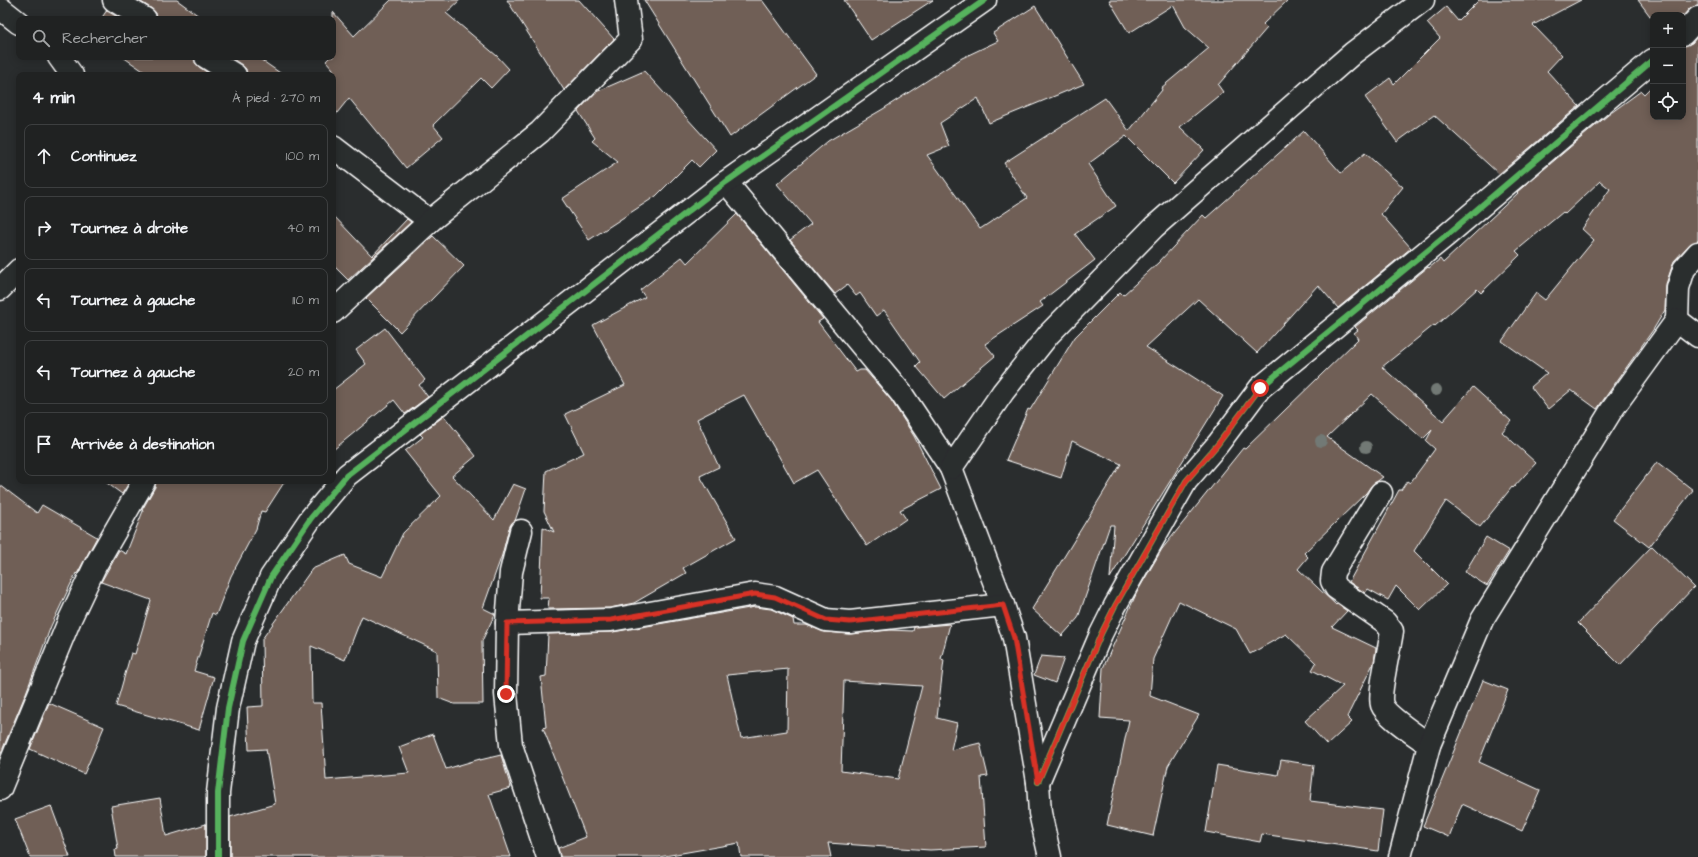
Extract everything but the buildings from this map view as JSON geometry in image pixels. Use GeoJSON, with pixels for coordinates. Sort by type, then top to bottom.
{"type":"FeatureCollection","features":[{"type":"Feature","properties":{"kind":"street"},"geometry":{"type":"LineString","coordinates":[[114,0],[140,16]]}},
{"type":"Feature","properties":{"kind":"street"},"geometry":{"type":"LineString","coordinates":[[336,309],[430,221],[540,132],[631,39],[626,0]]}},
{"type":"Feature","properties":{"kind":"street"},"geometry":{"type":"LineString","coordinates":[[218,857],[218,793],[228,708],[243,641],[271,577],[311,518],[348,475],[726,182],[985,0]]}},
{"type":"Feature","properties":{"kind":"street"},"geometry":{"type":"LineString","coordinates":[[951,468],[1003,392],[1049,334],[1154,227],[1353,53],[1424,0]]}},
{"type":"Feature","properties":{"kind":"street"},"geometry":{"type":"LineString","coordinates":[[0,8],[16,21]]}},
{"type":"Feature","properties":{"kind":"street"},"geometry":{"type":"LineString","coordinates":[[1686,31],[1698,18]]}},
{"type":"Feature","properties":{"kind":"street"},"geometry":{"type":"LineString","coordinates":[[62,60],[70,72]]}},
{"type":"Feature","properties":{"kind":"street"},"geometry":{"type":"LineString","coordinates":[[211,60],[230,72]]}},
{"type":"Feature","properties":{"kind":"street"},"geometry":{"type":"LineString","coordinates":[[1038,782],[1101,634],[1122,593],[1186,481],[1218,444],[1260,388],[1448,234],[1650,63]]}},
{"type":"Feature","properties":{"kind":"street"},"geometry":{"type":"LineString","coordinates":[[336,149],[430,221]]}},
{"type":"Feature","properties":{"kind":"street"},"geometry":{"type":"LineString","coordinates":[[726,182],[901,393],[951,468],[1014,638],[1038,782],[1040,813],[1050,857]]}},
{"type":"Feature","properties":{"kind":"street"},"geometry":{"type":"LineString","coordinates":[[1400,857],[1429,745],[1482,620],[1611,411],[1677,320],[1678,288],[1684,269],[1698,253]]}},
{"type":"Feature","properties":{"kind":"street"},"geometry":{"type":"LineString","coordinates":[[0,289],[16,273]]}},
{"type":"Feature","properties":{"kind":"street"},"geometry":{"type":"LineString","coordinates":[[1677,320],[1698,336]]}},
{"type":"Feature","properties":{"kind":"street"},"geometry":{"type":"LineString","coordinates":[[0,789],[70,619],[95,566],[142,484]]}},
{"type":"Feature","properties":{"kind":"street"},"geometry":{"type":"LineString","coordinates":[[1381,493],[1333,572],[1332,581],[1336,588],[1385,622],[1392,631],[1382,694],[1382,705],[1388,713],[1429,745]]}},
{"type":"Feature","properties":{"kind":"street"},"geometry":{"type":"LineString","coordinates":[[521,530],[511,572],[507,623],[506,694],[511,745],[548,857]]}},
{"type":"Feature","properties":{"kind":"street"},"geometry":{"type":"LineString","coordinates":[[507,623],[611,620],[755,594],[775,597],[826,620],[850,622],[1003,605]]}},
{"type":"Feature","properties":{"kind":"cycle path"},"geometry":{"type":"LineString","coordinates":[[218,857],[218,793],[228,708],[243,641],[271,577],[311,518],[347,475],[726,182],[985,0]]}},
{"type":"Feature","properties":{"kind":"cycle path"},"geometry":{"type":"LineString","coordinates":[[1038,782],[1101,634],[1115,606],[1186,481],[1218,444],[1260,388],[1448,234],[1650,63]]}},
{"type":"Feature","properties":{"kind":"route"},"geometry":{"type":"LineString","coordinates":[[506,694],[507,623],[611,620],[755,594],[775,597],[826,620],[850,622],[1003,605],[1014,638],[1038,782],[1101,634],[1115,606],[1186,481],[1218,444],[1260,388]]}}]}
